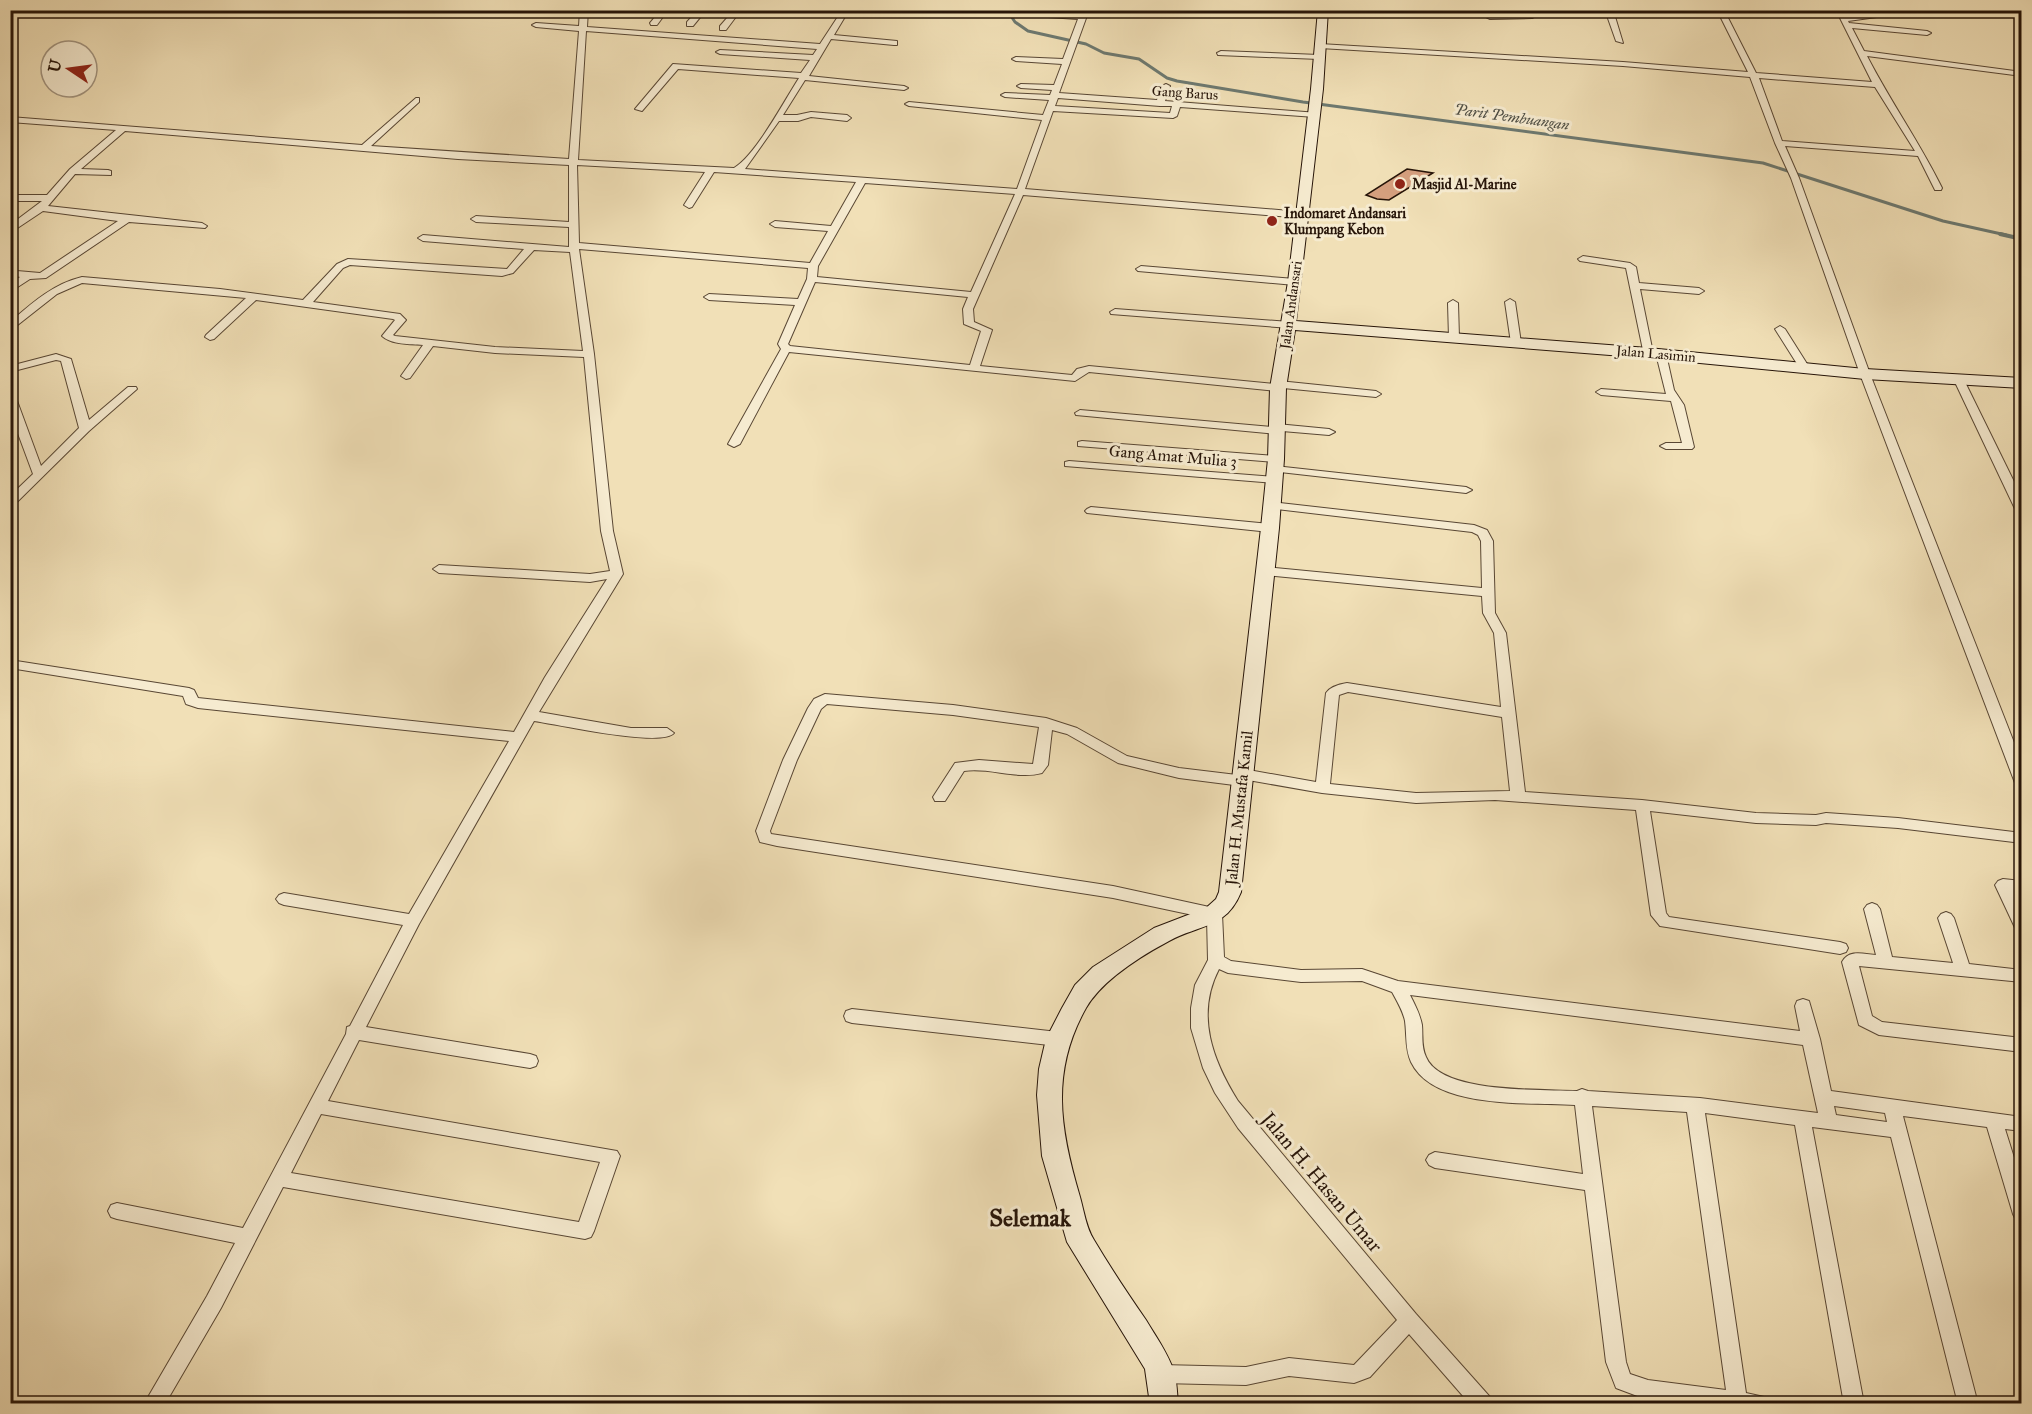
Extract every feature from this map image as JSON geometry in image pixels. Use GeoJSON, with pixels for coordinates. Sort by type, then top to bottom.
{"type":"FeatureCollection","features":[{"type":"Feature","properties":{"kind":"street"},"geometry":{"type":"LineString","coordinates":[[154,1404],[214,1302],[413,921],[487,794],[529,716],[617,574],[607,531],[589,354],[575,248],[573,163],[590,28],[584,10]]}},
{"type":"Feature","properties":{"kind":"street"},"geometry":{"type":"LineString","coordinates":[[654,23],[665,10]]}},
{"type":"Feature","properties":{"kind":"street"},"geometry":{"type":"LineString","coordinates":[[690,24],[703,10]]}},
{"type":"Feature","properties":{"kind":"street"},"geometry":{"type":"LineString","coordinates":[[723,28],[738,10]]}},
{"type":"Feature","properties":{"kind":"street"},"geometry":{"type":"LineString","coordinates":[[736,171],[744,166],[778,118],[845,12],[819,10]]}},
{"type":"Feature","properties":{"kind":"street"},"geometry":{"type":"LineString","coordinates":[[927,10],[948,11]]}},
{"type":"Feature","properties":{"kind":"street","name":"Jalan Andansari"},"geometry":{"type":"LineString","coordinates":[[1271,517],[1278,386],[1296,282],[1323,10]]}},
{"type":"Feature","properties":{"kind":"street"},"geometry":{"type":"LineString","coordinates":[[1490,17],[1532,16],[1534,15],[1533,10]]}},
{"type":"Feature","properties":{"kind":"street"},"geometry":{"type":"LineString","coordinates":[[1609,10],[1620,41]]}},
{"type":"Feature","properties":{"kind":"street"},"geometry":{"type":"LineString","coordinates":[[1720,10],[1754,76],[1779,143],[1791,167],[1865,374],[2022,783]]}},
{"type":"Feature","properties":{"kind":"street"},"geometry":{"type":"LineString","coordinates":[[1839,10],[1878,85],[1921,154],[1938,188]]}},
{"type":"Feature","properties":{"kind":"street"},"geometry":{"type":"LineString","coordinates":[[1846,22],[1924,10]]}},
{"type":"Feature","properties":{"kind":"street"},"geometry":{"type":"LineString","coordinates":[[2011,10],[2022,12]]}},
{"type":"Feature","properties":{"kind":"street"},"geometry":{"type":"LineString","coordinates":[[974,369],[987,330],[969,324],[968,309],[1020,192],[1084,14],[1051,15]]}},
{"type":"Feature","properties":{"kind":"street"},"geometry":{"type":"LineString","coordinates":[[1846,22],[1927,33]]}},
{"type":"Feature","properties":{"kind":"street"},"geometry":{"type":"LineString","coordinates":[[536,26],[590,28],[858,49]]}},
{"type":"Feature","properties":{"kind":"street"},"geometry":{"type":"LineString","coordinates":[[830,37],[894,43]]}},
{"type":"Feature","properties":{"kind":"street"},"geometry":{"type":"LineString","coordinates":[[720,52],[816,58]]}},
{"type":"Feature","properties":{"kind":"street"},"geometry":{"type":"LineString","coordinates":[[1221,53],[1319,52],[1623,64],[1878,85]]}},
{"type":"Feature","properties":{"kind":"street"},"geometry":{"type":"LineString","coordinates":[[1863,53],[2022,74]]}},
{"type":"Feature","properties":{"kind":"street"},"geometry":{"type":"LineString","coordinates":[[753,72],[766,56]]}},
{"type":"Feature","properties":{"kind":"street"},"geometry":{"type":"LineString","coordinates":[[1016,59],[1066,63]]}},
{"type":"Feature","properties":{"kind":"street"},"geometry":{"type":"LineString","coordinates":[[639,109],[676,66],[904,88]]}},
{"type":"Feature","properties":{"kind":"street"},"geometry":{"type":"LineString","coordinates":[[1021,86],[1053,99]]}},
{"type":"Feature","properties":{"kind":"street"},"geometry":{"type":"LineString","coordinates":[[1160,104],[1166,87]]}},
{"type":"Feature","properties":{"kind":"street"},"geometry":{"type":"LineString","coordinates":[[1004,99],[1053,99],[1173,116],[1176,106]]}},
{"type":"Feature","properties":{"kind":"street","name":"Gang Barus"},"geometry":{"type":"LineString","coordinates":[[1053,99],[1176,106],[1315,108]]}},
{"type":"Feature","properties":{"kind":"street"},"geometry":{"type":"LineString","coordinates":[[364,148],[416,100]]}},
{"type":"Feature","properties":{"kind":"street"},"geometry":{"type":"LineString","coordinates":[[909,104],[1046,118]]}},
{"type":"Feature","properties":{"kind":"street"},"geometry":{"type":"LineString","coordinates":[[778,118],[801,118],[812,114],[847,118]]}},
{"type":"Feature","properties":{"kind":"street"},"geometry":{"type":"LineString","coordinates":[[10,119],[364,148],[573,163],[736,171],[1302,215]]}},
{"type":"Feature","properties":{"kind":"street"},"geometry":{"type":"LineString","coordinates":[[10,230],[41,208],[73,171],[124,128]]}},
{"type":"Feature","properties":{"kind":"street"},"geometry":{"type":"LineString","coordinates":[[1779,143],[1921,154]]}},
{"type":"Feature","properties":{"kind":"street"},"geometry":{"type":"LineString","coordinates":[[689,205],[711,170]]}},
{"type":"Feature","properties":{"kind":"street"},"geometry":{"type":"LineString","coordinates":[[73,171],[108,173]]}},
{"type":"Feature","properties":{"kind":"street"},"geometry":{"type":"LineString","coordinates":[[786,349],[783,344],[812,279],[813,266],[861,182]]}},
{"type":"Feature","properties":{"kind":"street"},"geometry":{"type":"LineString","coordinates":[[10,198],[48,198]]}},
{"type":"Feature","properties":{"kind":"street"},"geometry":{"type":"LineString","coordinates":[[41,208],[202,226]]}},
{"type":"Feature","properties":{"kind":"street"},"geometry":{"type":"LineString","coordinates":[[43,276],[127,219]]}},
{"type":"Feature","properties":{"kind":"street"},"geometry":{"type":"LineString","coordinates":[[476,219],[575,225]]}},
{"type":"Feature","properties":{"kind":"street"},"geometry":{"type":"LineString","coordinates":[[775,224],[833,229]]}},
{"type":"Feature","properties":{"kind":"street"},"geometry":{"type":"LineString","coordinates":[[423,238],[813,266]]}},
{"type":"Feature","properties":{"kind":"street"},"geometry":{"type":"LineString","coordinates":[[304,304],[340,267],[348,262],[502,273],[510,271],[531,247]]}},
{"type":"Feature","properties":{"kind":"street"},"geometry":{"type":"LineString","coordinates":[[1583,259],[1627,265],[1633,271],[1654,354],[1673,398],[1679,405],[1688,447],[1666,446]]}},
{"type":"Feature","properties":{"kind":"street"},"geometry":{"type":"LineString","coordinates":[[10,267],[14,273],[27,277],[43,276],[74,281],[220,292],[396,316],[400,320],[387,336],[388,339],[495,350],[589,354]]}},
{"type":"Feature","properties":{"kind":"street"},"geometry":{"type":"LineString","coordinates":[[1141,269],[1296,282]]}},
{"type":"Feature","properties":{"kind":"street"},"geometry":{"type":"LineString","coordinates":[[10,289],[27,277]]}},
{"type":"Feature","properties":{"kind":"street"},"geometry":{"type":"LineString","coordinates":[[812,279],[973,295]]}},
{"type":"Feature","properties":{"kind":"street"},"geometry":{"type":"LineString","coordinates":[[10,328],[37,305],[74,281]]}},
{"type":"Feature","properties":{"kind":"street"},"geometry":{"type":"LineString","coordinates":[[1636,286],[1699,291]]}},
{"type":"Feature","properties":{"kind":"street"},"geometry":{"type":"LineString","coordinates":[[710,297],[787,303],[802,302]]}},
{"type":"Feature","properties":{"kind":"street"},"geometry":{"type":"LineString","coordinates":[[210,337],[252,298]]}},
{"type":"Feature","properties":{"kind":"street"},"geometry":{"type":"LineString","coordinates":[[1510,302],[1516,343]]}},
{"type":"Feature","properties":{"kind":"street"},"geometry":{"type":"LineString","coordinates":[[1453,303],[1454,338]]}},
{"type":"Feature","properties":{"kind":"street"},"geometry":{"type":"LineString","coordinates":[[1115,312],[1290,324]]}},
{"type":"Feature","properties":{"kind":"street","name":"Jalan Lasimin"},"geometry":{"type":"LineString","coordinates":[[1290,324],[1865,374],[2022,383]]}},
{"type":"Feature","properties":{"kind":"street"},"geometry":{"type":"LineString","coordinates":[[1780,329],[1804,367]]}},
{"type":"Feature","properties":{"kind":"street"},"geometry":{"type":"LineString","coordinates":[[406,376],[430,343]]}},
{"type":"Feature","properties":{"kind":"street"},"geometry":{"type":"LineString","coordinates":[[786,349],[1075,378],[1081,371],[1089,369],[1376,394]]}},
{"type":"Feature","properties":{"kind":"street"},"geometry":{"type":"LineString","coordinates":[[734,444],[786,349]]}},
{"type":"Feature","properties":{"kind":"street"},"geometry":{"type":"LineString","coordinates":[[10,369],[60,357],[66,359],[85,429]]}},
{"type":"Feature","properties":{"kind":"street"},"geometry":{"type":"LineString","coordinates":[[1959,380],[2022,510]]}},
{"type":"Feature","properties":{"kind":"street"},"geometry":{"type":"LineString","coordinates":[[10,503],[85,429],[132,389]]}},
{"type":"Feature","properties":{"kind":"street"},"geometry":{"type":"LineString","coordinates":[[10,392],[38,474]]}},
{"type":"Feature","properties":{"kind":"street"},"geometry":{"type":"LineString","coordinates":[[1601,392],[1673,398]]}},
{"type":"Feature","properties":{"kind":"street"},"geometry":{"type":"LineString","coordinates":[[1080,413],[1329,432]]}},
{"type":"Feature","properties":{"kind":"street"},"geometry":{"type":"LineString","coordinates":[[1082,444],[1275,470],[1466,490]]}},
{"type":"Feature","properties":{"kind":"street","name":"Gang Amat Mulia 3"},"geometry":{"type":"LineString","coordinates":[[1070,464],[1275,470]]}},
{"type":"Feature","properties":{"kind":"street"},"geometry":{"type":"LineString","coordinates":[[1091,511],[1271,517],[1474,530],[1483,533],[1487,541],[1489,613],[1499,628],[1518,797]]}},
{"type":"Feature","properties":{"kind":"street","name":"Jalan H. Mustafa Kamil"},"geometry":{"type":"LineString","coordinates":[[1214,914],[1225,904],[1230,892],[1271,517]]}},
{"type":"Feature","properties":{"kind":"street"},"geometry":{"type":"LineString","coordinates":[[439,568],[590,578],[617,574]]}},
{"type":"Feature","properties":{"kind":"street"},"geometry":{"type":"LineString","coordinates":[[1265,571],[1488,593]]}},
{"type":"Feature","properties":{"kind":"street"},"geometry":{"type":"LineString","coordinates":[[10,664],[189,693],[191,701],[517,737]]}},
{"type":"Feature","properties":{"kind":"street"},"geometry":{"type":"LineString","coordinates":[[1322,788],[1333,693],[1339,689],[1347,687],[1509,713]]}},
{"type":"Feature","properties":{"kind":"street"},"geometry":{"type":"LineString","coordinates":[[1214,914],[1113,892],[765,838],[763,831],[790,760],[815,708],[825,699],[953,710],[1046,723],[1072,730],[1122,760],[1179,772],[1243,777],[1416,798],[1495,795],[1642,805],[1756,818],[1816,820],[1826,818],[1898,823],[2022,837]]}},
{"type":"Feature","properties":{"kind":"street"},"geometry":{"type":"LineString","coordinates":[[529,716],[631,733],[667,733]]}},
{"type":"Feature","properties":{"kind":"street"},"geometry":{"type":"LineString","coordinates":[[940,796],[960,767],[969,765],[1021,771],[1037,770],[1041,765],[1046,723]]}},
{"type":"Feature","properties":{"kind":"street"},"geometry":{"type":"LineString","coordinates":[[1642,805],[1659,915],[1665,922],[1840,948]]}},
{"type":"Feature","properties":{"kind":"street"},"geometry":{"type":"LineString","coordinates":[[2022,886],[2003,885],[2022,928]]}},
{"type":"Feature","properties":{"kind":"street"},"geometry":{"type":"LineString","coordinates":[[284,899],[413,921]]}},
{"type":"Feature","properties":{"kind":"street"},"geometry":{"type":"LineString","coordinates":[[1872,909],[1886,962]]}},
{"type":"Feature","properties":{"kind":"street"},"geometry":{"type":"LineString","coordinates":[[1214,914],[1216,960],[1228,966],[1301,976],[1362,975],[1398,987],[1812,1039]]}},
{"type":"Feature","properties":{"kind":"street"},"geometry":{"type":"LineString","coordinates":[[1164,1404],[1161,1374],[1138,1330],[1080,1242],[1055,1155],[1049,1095],[1058,1039],[1083,992],[1101,973],[1162,934],[1214,914]]}},
{"type":"Feature","properties":{"kind":"street"},"geometry":{"type":"LineString","coordinates":[[1946,918],[1963,970]]}},
{"type":"Feature","properties":{"kind":"street"},"geometry":{"type":"LineString","coordinates":[[2022,975],[1853,959],[1850,962],[1865,1020],[1872,1026],[2022,1045]]}},
{"type":"Feature","properties":{"kind":"street","name":"Jalan H. Hasan Umar"},"geometry":{"type":"LineString","coordinates":[[1216,960],[1202,990],[1198,1023],[1210,1065],[1224,1094],[1240,1120],[1263,1144],[1409,1320],[1483,1404]]}},
{"type":"Feature","properties":{"kind":"street"},"geometry":{"type":"LineString","coordinates":[[1398,987],[1413,1020],[1415,1048],[1421,1066],[1435,1080],[1455,1089],[1695,1105],[1899,1131]]}},
{"type":"Feature","properties":{"kind":"street"},"geometry":{"type":"LineString","coordinates":[[1803,1006],[1829,1122]]}},
{"type":"Feature","properties":{"kind":"street"},"geometry":{"type":"LineString","coordinates":[[852,1016],[1058,1039]]}},
{"type":"Feature","properties":{"kind":"street"},"geometry":{"type":"LineString","coordinates":[[353,1032],[530,1061]]}},
{"type":"Feature","properties":{"kind":"street"},"geometry":{"type":"LineString","coordinates":[[1582,1096],[1616,1362],[1623,1381],[1648,1390],[1757,1404]]}},
{"type":"Feature","properties":{"kind":"street"},"geometry":{"type":"LineString","coordinates":[[1825,1098],[2022,1124]]}},
{"type":"Feature","properties":{"kind":"street"},"geometry":{"type":"LineString","coordinates":[[1695,1105],[1737,1401]]}},
{"type":"Feature","properties":{"kind":"street"},"geometry":{"type":"LineString","coordinates":[[277,1178],[585,1230],[611,1156],[315,1106]]}},
{"type":"Feature","properties":{"kind":"street"},"geometry":{"type":"LineString","coordinates":[[1892,1107],[1968,1404]]}},
{"type":"Feature","properties":{"kind":"street"},"geometry":{"type":"LineString","coordinates":[[1802,1118],[1854,1404]]}},
{"type":"Feature","properties":{"kind":"street"},"geometry":{"type":"LineString","coordinates":[[1993,1119],[2022,1214]]}},
{"type":"Feature","properties":{"kind":"street"},"geometry":{"type":"LineString","coordinates":[[1435,1160],[1593,1184]]}},
{"type":"Feature","properties":{"kind":"street"},"geometry":{"type":"LineString","coordinates":[[117,1211],[247,1237]]}},
{"type":"Feature","properties":{"kind":"street"},"geometry":{"type":"LineString","coordinates":[[1161,1374],[1246,1376],[1289,1367],[1354,1374],[1363,1370],[1409,1320]]}},
{"type":"Feature","properties":{"kind":"building","name":"Masjid Al-Marine"},"geometry":{"type":"Polygon","coordinates":[[[1407,169],[1433,173],[1389,200],[1366,195],[1407,169]]]}},
{"type":"Feature","properties":{"kind":"waterway","name":"Parit Pembuangan"},"geometry":{"type":"LineString","coordinates":[[1007,10],[1015,22],[1028,31],[1086,44],[1104,53],[1139,59],[1167,78],[1177,81],[1303,102],[1763,163],[1943,221],[2006,235]]}},
{"type":"Feature","properties":{"kind":"waterway","name":"Parit Pembuangan"},"geometry":{"type":"LineString","coordinates":[[2000,234],[2022,239]]}},
{"type":"Feature","properties":{"kind":"place","name":"Masjid Al-Marine"},"geometry":{"type":"Point","coordinates":[1400,184]}},
{"type":"Feature","properties":{"kind":"place","name":"Indomaret Andansari Klumpang Kebon"},"geometry":{"type":"Point","coordinates":[1272,221]}},
{"type":"Feature","properties":{"kind":"district","name":"Selemak"},"geometry":{"type":"Point","coordinates":[1030,1218]}}]}
